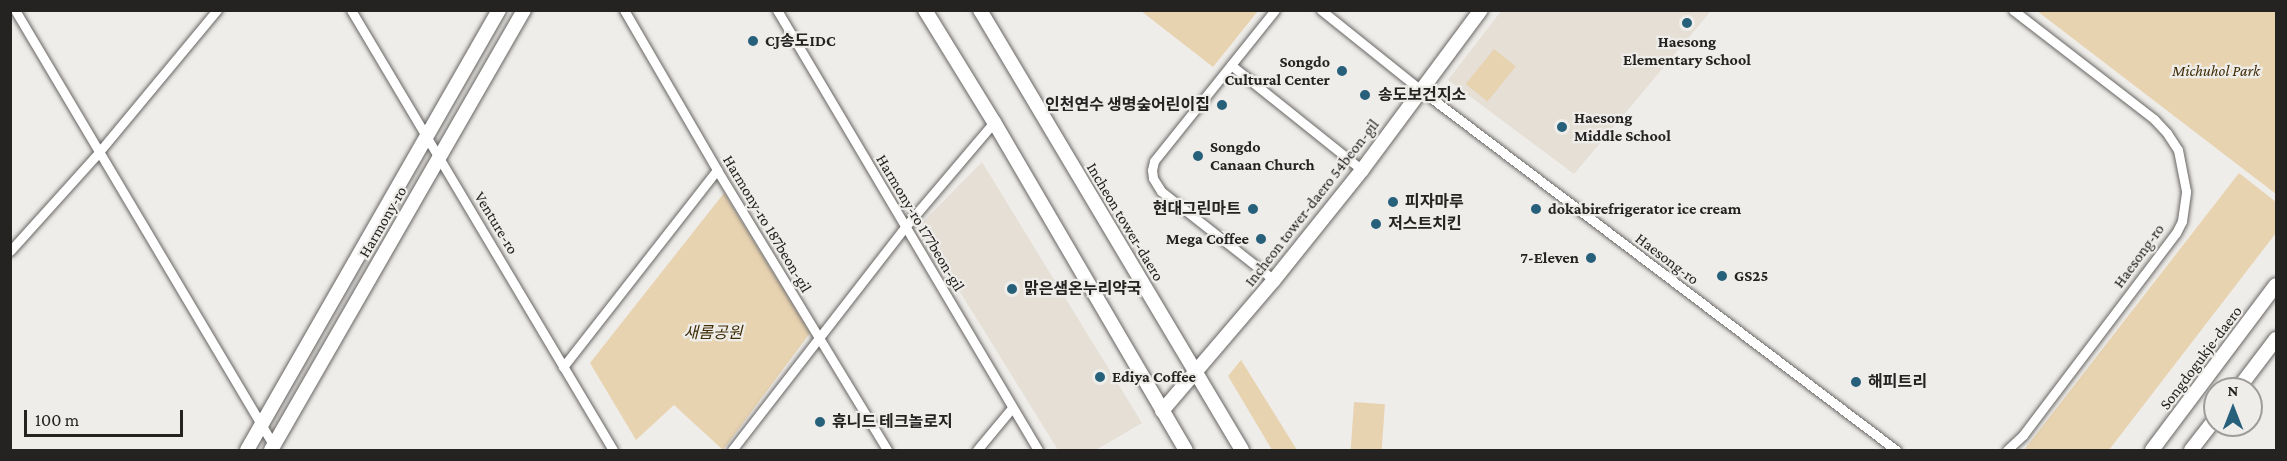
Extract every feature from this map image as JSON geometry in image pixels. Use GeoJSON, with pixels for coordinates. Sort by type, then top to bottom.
{"type":"FeatureCollection","features":[{"type":"Feature","properties":{"kind":"street"},"geometry":{"type":"LineString","coordinates":[[15,10],[261,425],[272,448]]}},
{"type":"Feature","properties":{"kind":"street"},"geometry":{"type":"LineString","coordinates":[[10,251],[99,152],[217,10]]}},
{"type":"Feature","properties":{"kind":"street","name":"Venture-ro"},"geometry":{"type":"LineString","coordinates":[[351,10],[613,450]]}},
{"type":"Feature","properties":{"kind":"street","name":"Harmony-ro"},"geometry":{"type":"LineString","coordinates":[[247,450],[499,10]]}},
{"type":"Feature","properties":{"kind":"street","name":"Harmony-ro"},"geometry":{"type":"LineString","coordinates":[[272,448],[524,10]]}},
{"type":"Feature","properties":{"kind":"street","name":"Harmony-ro 187beon-gil"},"geometry":{"type":"LineString","coordinates":[[624,10],[717,170],[887,450]]}},
{"type":"Feature","properties":{"kind":"street","name":"Harmony-ro 177beon-gil"},"geometry":{"type":"LineString","coordinates":[[777,10],[1038,450]]}},
{"type":"Feature","properties":{"kind":"street"},"geometry":{"type":"LineString","coordinates":[[925,10],[994,122],[1186,450]]}},
{"type":"Feature","properties":{"kind":"street","name":"Incheon tower-daero"},"geometry":{"type":"LineString","coordinates":[[980,10],[1242,450]]}},
{"type":"Feature","properties":{"kind":"street"},"geometry":{"type":"LineString","coordinates":[[1274,280],[1161,191],[1153,178],[1154,161],[1275,10]]}},
{"type":"Feature","properties":{"kind":"street","name":"Haesong-ro"},"geometry":{"type":"LineString","coordinates":[[1321,10],[1422,91],[1896,450]]}},
{"type":"Feature","properties":{"kind":"street","name":"Incheon tower-daero 54beon-gil"},"geometry":{"type":"LineString","coordinates":[[1162,411],[1274,280],[1362,170],[1481,10]]}},
{"type":"Feature","properties":{"kind":"street","name":"Haesong-ro"},"geometry":{"type":"LineString","coordinates":[[2007,450],[2023,435],[2176,233],[2182,221],[2186,191],[2178,150],[2167,132],[2154,119],[2013,10]]}},
{"type":"Feature","properties":{"kind":"street"},"geometry":{"type":"LineString","coordinates":[[1231,65],[1362,170]]}},
{"type":"Feature","properties":{"kind":"street"},"geometry":{"type":"LineString","coordinates":[[732,450],[905,226],[994,122]]}},
{"type":"Feature","properties":{"kind":"street"},"geometry":{"type":"LineString","coordinates":[[563,367],[717,170]]}},
{"type":"Feature","properties":{"kind":"street","name":"Songdogukje-daero"},"geometry":{"type":"LineString","coordinates":[[2152,450],[2277,285]]}},
{"type":"Feature","properties":{"kind":"street"},"geometry":{"type":"LineString","coordinates":[[2247,377],[2277,339]]}},
{"type":"Feature","properties":{"kind":"street"},"geometry":{"type":"LineString","coordinates":[[977,450],[1012,408]]}},
{"type":"Feature","properties":{"kind":"street"},"geometry":{"type":"LineString","coordinates":[[2191,450],[2203,434]]}},
{"type":"Feature","properties":{"kind":"shaded area","name":"Haesong Middle School"},"geometry":{"type":"Polygon","coordinates":[[[1501,11],[1711,11],[1574,174],[1448,80],[1501,11]]]}},
{"type":"Feature","properties":{"kind":"shaded area"},"geometry":{"type":"Polygon","coordinates":[[[982,162],[1142,423],[1096,450],[1058,450],[919,226],[982,162]]]}},
{"type":"Feature","properties":{"kind":"green space"},"geometry":{"type":"Polygon","coordinates":[[[1141,11],[1258,11],[1213,67],[1141,11]]]}},
{"type":"Feature","properties":{"kind":"green space","name":"Michuhol Park"},"geometry":{"type":"Polygon","coordinates":[[[2037,11],[2276,11],[2276,194],[2037,11]]]}},
{"type":"Feature","properties":{"kind":"green space"},"geometry":{"type":"Polygon","coordinates":[[[1494,49],[1516,67],[1487,102],[1466,84],[1494,49]]]}},
{"type":"Feature","properties":{"kind":"green space"},"geometry":{"type":"Polygon","coordinates":[[[2239,173],[2276,202],[2276,233],[2109,450],[2024,450],[2239,173]]]}},
{"type":"Feature","properties":{"kind":"green space","name":"새롬공원"},"geometry":{"type":"Polygon","coordinates":[[[724,193],[810,333],[723,450],[674,405],[636,440],[590,363],[724,193]]]}},
{"type":"Feature","properties":{"kind":"green space"},"geometry":{"type":"Polygon","coordinates":[[[1241,360],[1297,450],[1272,450],[1228,376],[1241,360]]]}},
{"type":"Feature","properties":{"kind":"green space"},"geometry":{"type":"Polygon","coordinates":[[[1354,402],[1385,404],[1382,450],[1351,450],[1354,402]]]}},
{"type":"Feature","properties":{"kind":"place","name":"Haesong Elementary School"},"geometry":{"type":"Point","coordinates":[1687,23]}},
{"type":"Feature","properties":{"kind":"place","name":"CJ송도IDC"},"geometry":{"type":"Point","coordinates":[753,41]}},
{"type":"Feature","properties":{"kind":"place","name":"Songdo Cultural Center"},"geometry":{"type":"Point","coordinates":[1342,71]}},
{"type":"Feature","properties":{"kind":"place","name":"송도보건지소"},"geometry":{"type":"Point","coordinates":[1365,95]}},
{"type":"Feature","properties":{"kind":"place","name":"인천연수 생명숲어린이집"},"geometry":{"type":"Point","coordinates":[1222,105]}},
{"type":"Feature","properties":{"kind":"place","name":"Haesong Middle School"},"geometry":{"type":"Point","coordinates":[1562,127]}},
{"type":"Feature","properties":{"kind":"place","name":"Songdo Canaan Church"},"geometry":{"type":"Point","coordinates":[1198,156]}},
{"type":"Feature","properties":{"kind":"place","name":"피자마루"},"geometry":{"type":"Point","coordinates":[1393,202]}},
{"type":"Feature","properties":{"kind":"place","name":"현대그린마트"},"geometry":{"type":"Point","coordinates":[1253,209]}},
{"type":"Feature","properties":{"kind":"place","name":"dokabirefrigerator ice cream"},"geometry":{"type":"Point","coordinates":[1536,209]}},
{"type":"Feature","properties":{"kind":"place","name":"저스트치킨"},"geometry":{"type":"Point","coordinates":[1376,224]}},
{"type":"Feature","properties":{"kind":"place","name":"Mega Coffee"},"geometry":{"type":"Point","coordinates":[1261,239]}},
{"type":"Feature","properties":{"kind":"place","name":"7-Eleven"},"geometry":{"type":"Point","coordinates":[1591,258]}},
{"type":"Feature","properties":{"kind":"place","name":"GS25"},"geometry":{"type":"Point","coordinates":[1722,276]}},
{"type":"Feature","properties":{"kind":"place","name":"맑은샘온누리약국"},"geometry":{"type":"Point","coordinates":[1012,289]}},
{"type":"Feature","properties":{"kind":"place","name":"Ediya Coffee"},"geometry":{"type":"Point","coordinates":[1100,377]}},
{"type":"Feature","properties":{"kind":"place","name":"해피트리"},"geometry":{"type":"Point","coordinates":[1856,382]}},
{"type":"Feature","properties":{"kind":"place","name":"휴니드 테크놀로지"},"geometry":{"type":"Point","coordinates":[820,422]}}]}
